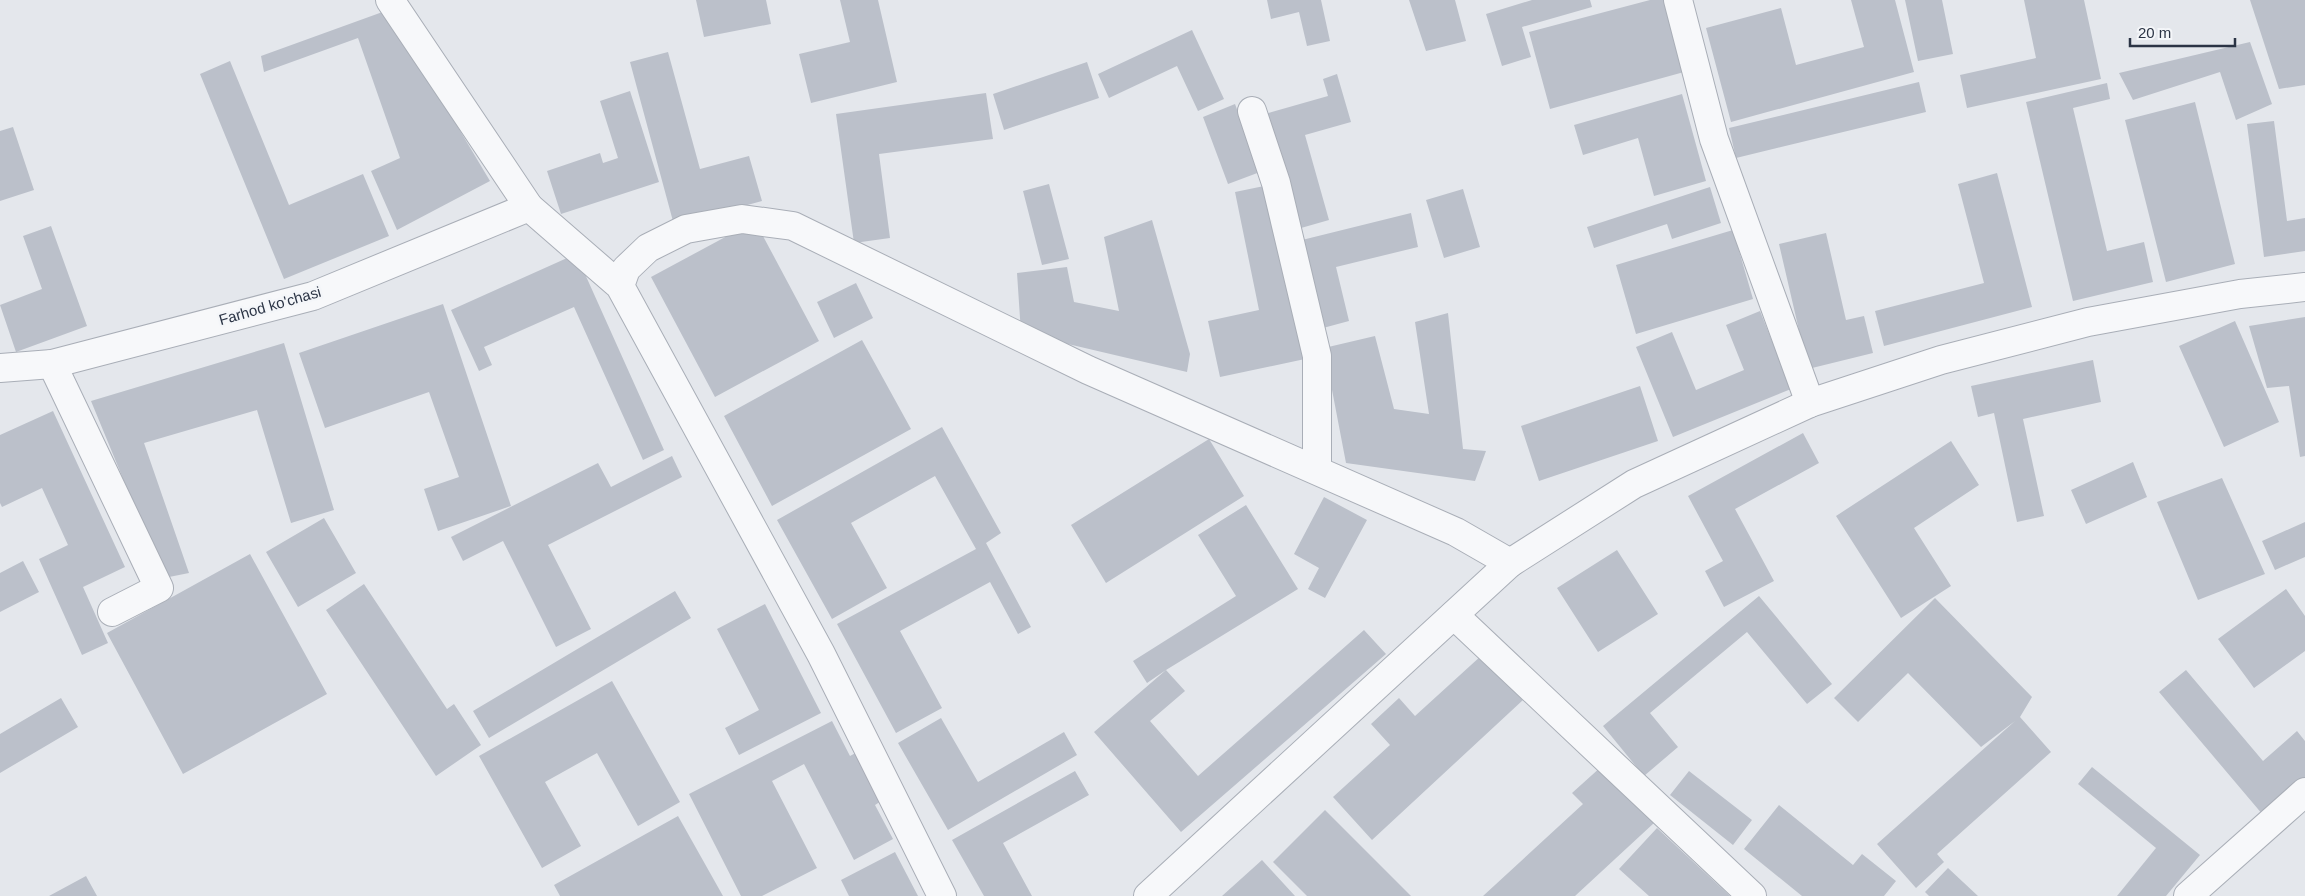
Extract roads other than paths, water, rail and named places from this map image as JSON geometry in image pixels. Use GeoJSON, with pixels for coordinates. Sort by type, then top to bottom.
{"type":"FeatureCollection","features":[{"type":"Feature","properties":{"kind":"street"},"geometry":{"type":"LineString","coordinates":[[390,0],[529,208],[620,286],[821,654],[942,896]]}},
{"type":"Feature","properties":{"kind":"street"},"geometry":{"type":"LineString","coordinates":[[1678,0],[1714,139],[1810,403]]}},
{"type":"Feature","properties":{"kind":"street"},"geometry":{"type":"LineString","coordinates":[[1252,111],[1276,183],[1317,356],[1317,470]]}},
{"type":"Feature","properties":{"kind":"street","name":"Farhod ko'chasi"},"geometry":{"type":"LineString","coordinates":[[0,368],[52,364],[313,296],[529,208]]}},
{"type":"Feature","properties":{"kind":"street"},"geometry":{"type":"LineString","coordinates":[[620,286],[626,269],[648,248],[686,229],[742,219],[792,226],[1088,370],[1456,532],[1510,563]]}},
{"type":"Feature","properties":{"kind":"street"},"geometry":{"type":"LineString","coordinates":[[1148,896],[1510,563],[1634,484],[1810,403],[1941,360],[2088,322],[2240,294],[2305,286]]}},
{"type":"Feature","properties":{"kind":"street"},"geometry":{"type":"LineString","coordinates":[[52,364],[159,588],[112,612]]}},
{"type":"Feature","properties":{"kind":"street"},"geometry":{"type":"LineString","coordinates":[[1454,615],[1752,896]]}},
{"type":"Feature","properties":{"kind":"street"},"geometry":{"type":"LineString","coordinates":[[2188,896],[2305,792]]}}]}
